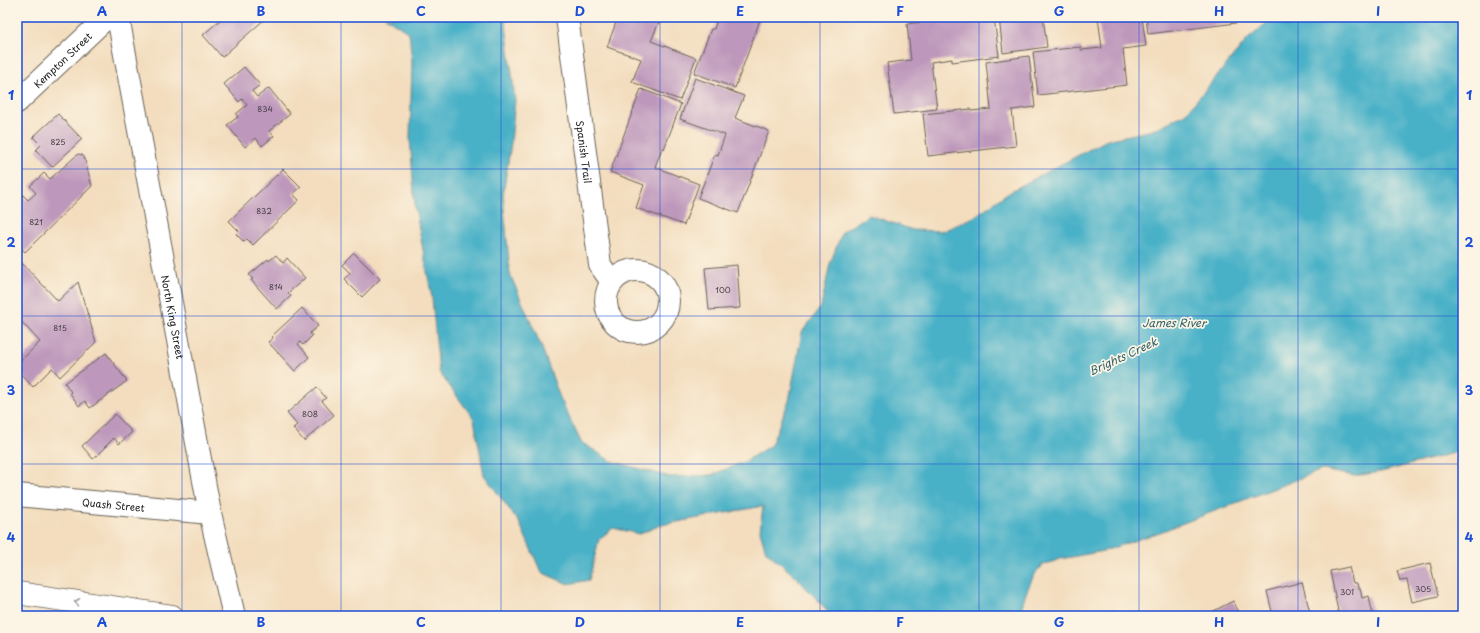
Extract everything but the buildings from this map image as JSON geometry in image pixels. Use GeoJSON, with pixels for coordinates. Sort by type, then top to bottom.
{"type":"FeatureCollection","features":[{"type":"Feature","properties":{"kind":"main road","name":"Kempton Street"},"geometry":{"type":"LineString","coordinates":[[17,102],[107,17]]}},
{"type":"Feature","properties":{"kind":"main road","name":"North King Street"},"geometry":{"type":"LineString","coordinates":[[118,17],[210,513],[234,616]]}},
{"type":"Feature","properties":{"kind":"main road","name":"Spanish Trail"},"geometry":{"type":"LineString","coordinates":[[567,17],[600,265],[612,282]]}},
{"type":"Feature","properties":{"kind":"main road","name":"Quash Street"},"geometry":{"type":"LineString","coordinates":[[17,495],[210,513]]}},
{"type":"Feature","properties":{"kind":"main road"},"geometry":{"type":"LineString","coordinates":[[17,593],[172,616]]}},
{"type":"Feature","properties":{"kind":"water","name":"James River"},"geometry":{"type":"Polygon","coordinates":[[[385,17],[505,17],[515,100],[511,143],[503,195],[510,274],[542,348],[560,398],[581,442],[611,461],[670,477],[711,475],[744,462],[771,445],[789,401],[802,332],[821,307],[830,264],[842,232],[869,215],[913,230],[943,231],[974,217],[1009,192],[1107,140],[1153,130],[1185,114],[1248,39],[1274,17],[1463,17],[1463,448],[1454,453],[1381,472],[1353,476],[1322,470],[1160,532],[1104,551],[1060,559],[1041,566],[1033,577],[1019,616],[830,616],[826,609],[797,578],[766,551],[760,531],[763,506],[661,525],[639,534],[613,528],[599,539],[589,580],[568,584],[541,572],[519,522],[484,475],[474,419],[439,372],[432,298],[415,207],[410,138],[412,62],[409,33],[385,17]]]}},
{"type":"Feature","properties":{"kind":"water label","name":"Brights Creek"},"geometry":{"type":"Point","coordinates":[1123,356]}}]}
